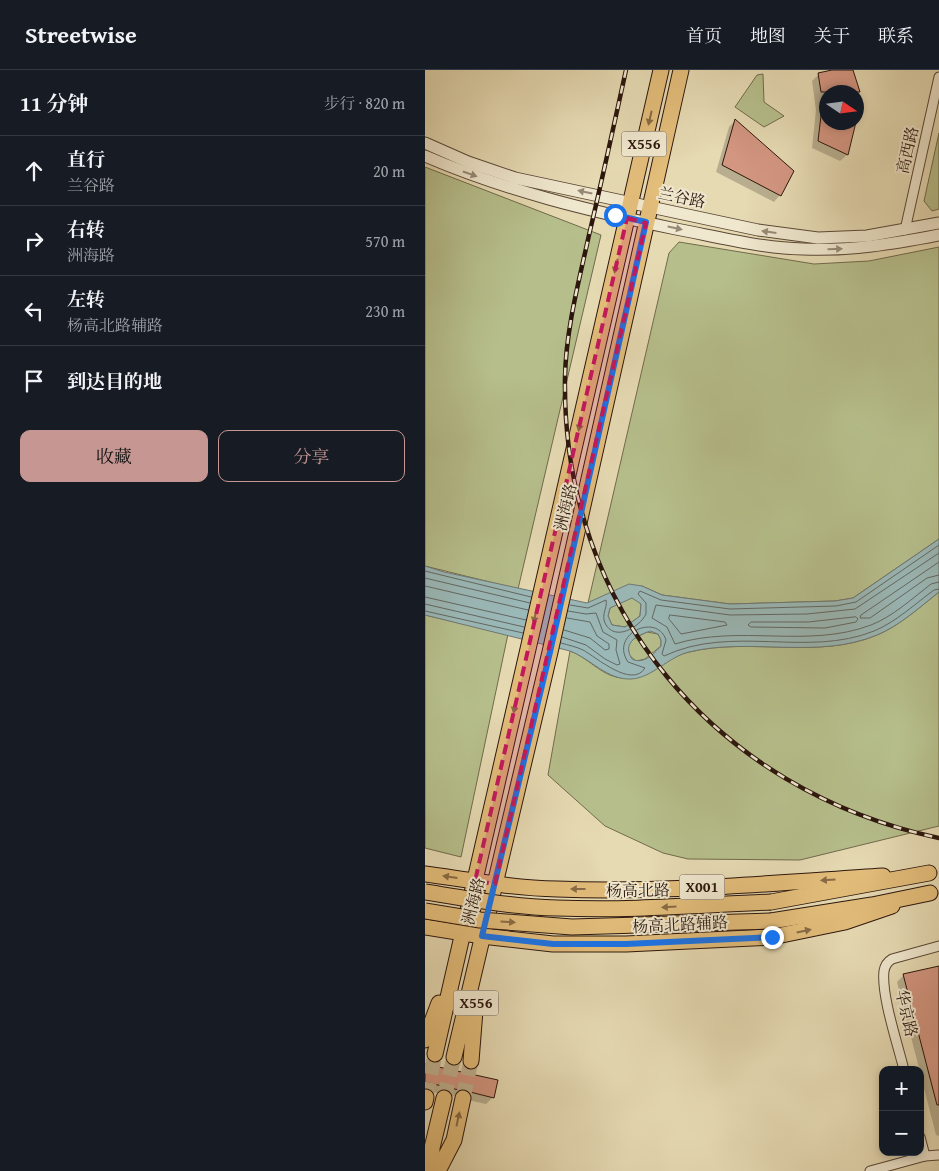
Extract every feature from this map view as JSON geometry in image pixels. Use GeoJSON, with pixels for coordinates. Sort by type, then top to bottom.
{"type":"FeatureCollection","features":[{"type":"Feature","properties":{"kind":"main road","name":"洲海路"},"geometry":{"type":"LineString","coordinates":[[435,1054],[661,70]]}},
{"type":"Feature","properties":{"kind":"main road","name":"洲海路"},"geometry":{"type":"LineString","coordinates":[[454,1057],[550,652],[681,70]]}},
{"type":"Feature","properties":{"kind":"main road","name":"X001"},"geometry":{"type":"LineString","coordinates":[[425,874],[495,884],[556,889],[634,890],[769,884],[934,872]]}},
{"type":"Feature","properties":{"kind":"main road","name":"杨高北路"},"geometry":{"type":"LineString","coordinates":[[425,892],[477,900],[557,908],[646,908],[771,902],[934,872]]}},
{"type":"Feature","properties":{"kind":"main road","name":"X001"},"geometry":{"type":"LineString","coordinates":[[425,911],[480,920],[573,927],[771,921],[872,905],[935,892]]}},
{"type":"Feature","properties":{"kind":"main road","name":"杨高北路辅路"},"geometry":{"type":"LineString","coordinates":[[425,927],[461,940],[481,944],[617,944],[772,937],[845,922],[935,892]]}},
{"type":"Feature","properties":{"kind":"main road","name":"洲海路"},"geometry":{"type":"LineString","coordinates":[[425,1040],[461,940]]}},
{"type":"Feature","properties":{"kind":"main road","name":"洲海路"},"geometry":{"type":"LineString","coordinates":[[471,1061],[481,944]]}},
{"type":"Feature","properties":{"kind":"main road"},"geometry":{"type":"LineString","coordinates":[[432,1171],[432,1148],[445,1098]]}},
{"type":"Feature","properties":{"kind":"main road"},"geometry":{"type":"LineString","coordinates":[[438,1171],[449,1153],[454,1140],[463,1098]]}},
{"type":"Feature","properties":{"kind":"street","name":"高西路"},"geometry":{"type":"LineString","coordinates":[[905,230],[939,77]]}},
{"type":"Feature","properties":{"kind":"street","name":"兰谷路"},"geometry":{"type":"LineString","coordinates":[[425,143],[468,162],[515,178],[758,230],[818,238],[867,236],[939,223]]}},
{"type":"Feature","properties":{"kind":"street","name":"兰谷路"},"geometry":{"type":"LineString","coordinates":[[425,156],[455,169],[536,197],[738,242],[802,249],[867,248],[939,236]]}},
{"type":"Feature","properties":{"kind":"street","name":"华京路"},"geometry":{"type":"LineString","coordinates":[[903,1066],[886,995],[884,972],[886,963],[899,956],[939,946]]}},
{"type":"Feature","properties":{"kind":"street"},"geometry":{"type":"LineString","coordinates":[[446,1171],[449,1153]]}},
{"type":"Feature","properties":{"kind":"street"},"geometry":{"type":"LineString","coordinates":[[870,1171],[925,1156],[939,1155]]}},
{"type":"Feature","properties":{"kind":"highlighted area"},"geometry":{"type":"Polygon","coordinates":[[[627,218],[646,223],[495,884],[475,881],[627,218]]]}},
{"type":"Feature","properties":{"kind":"green space"},"geometry":{"type":"Polygon","coordinates":[[[763,74],[764,102],[784,116],[764,127],[735,107],[757,75],[763,74]]]}},
{"type":"Feature","properties":{"kind":"green space"},"geometry":{"type":"Polygon","coordinates":[[[939,133],[939,209],[932,211],[924,201],[939,133]]]}},
{"type":"Feature","properties":{"kind":"green space"},"geometry":{"type":"Polygon","coordinates":[[[425,167],[601,235],[518,589],[425,566],[425,167]]]}},
{"type":"Feature","properties":{"kind":"green space"},"geometry":{"type":"Polygon","coordinates":[[[679,242],[814,264],[869,261],[939,247],[939,539],[853,598],[835,601],[730,604],[662,595],[642,586],[588,603],[669,253],[679,242]]]}},
{"type":"Feature","properties":{"kind":"green space"},"geometry":{"type":"Polygon","coordinates":[[[939,592],[939,826],[800,860],[688,859],[663,853],[605,826],[548,775],[570,651],[610,675],[627,678],[646,674],[679,655],[712,648],[831,646],[877,635],[893,627],[939,592]]]}},
{"type":"Feature","properties":{"kind":"green space"},"geometry":{"type":"Polygon","coordinates":[[[628,598],[635,598],[641,604],[640,616],[625,627],[612,625],[608,616],[610,608],[628,598]]]}},
{"type":"Feature","properties":{"kind":"green space"},"geometry":{"type":"Polygon","coordinates":[[[425,615],[508,634],[461,857],[425,848],[425,615]]]}},
{"type":"Feature","properties":{"kind":"green space"},"geometry":{"type":"Polygon","coordinates":[[[647,632],[658,634],[661,646],[645,659],[636,661],[629,655],[628,644],[631,640],[647,632]]]}},
{"type":"Feature","properties":{"kind":"water"},"geometry":{"type":"Polygon","coordinates":[[[939,539],[939,592],[917,610],[877,635],[831,646],[712,648],[689,652],[674,658],[646,675],[631,679],[607,673],[570,651],[425,615],[425,566],[444,572],[587,603],[629,584],[642,586],[662,595],[730,604],[835,601],[853,598],[939,539]],[[632,598],[610,608],[608,616],[612,625],[625,627],[640,616],[641,604],[632,598]],[[650,631],[640,635],[630,644],[629,653],[632,659],[644,660],[661,646],[658,634],[650,631]]]}},
{"type":"Feature","properties":{"kind":"building"},"geometry":{"type":"Polygon","coordinates":[[[832,70],[853,70],[858,85],[820,85],[818,73],[832,70]]]}},
{"type":"Feature","properties":{"kind":"building"},"geometry":{"type":"Polygon","coordinates":[[[735,119],[794,171],[781,196],[722,165],[735,119]]]}},
{"type":"Feature","properties":{"kind":"building"},"geometry":{"type":"Polygon","coordinates":[[[819,130],[854,130],[848,155],[818,141],[819,130]]]}},
{"type":"Feature","properties":{"kind":"building"},"geometry":{"type":"Polygon","coordinates":[[[939,966],[939,1105],[937,1105],[903,974],[939,966]]]}},
{"type":"Feature","properties":{"kind":"building"},"geometry":{"type":"Polygon","coordinates":[[[425,1064],[498,1080],[494,1098],[465,1089],[459,1090],[425,1082],[425,1064]]]}},
{"type":"Feature","properties":{"kind":"tunnel"},"geometry":{"type":"LineString","coordinates":[[426,1097],[435,1054]]}},
{"type":"Feature","properties":{"kind":"tunnel"},"geometry":{"type":"LineString","coordinates":[[444,1098],[454,1057]]}},
{"type":"Feature","properties":{"kind":"tunnel"},"geometry":{"type":"LineString","coordinates":[[463,1098],[471,1061]]}},
{"type":"Feature","properties":{"kind":"railway"},"geometry":{"type":"LineString","coordinates":[[626,70],[577,287],[566,359],[565,377],[571,461],[590,540],[623,612],[667,676],[722,732],[786,779],[859,814],[939,838]]}},
{"type":"Feature","properties":{"kind":"route"},"geometry":{"type":"LineString","coordinates":[[615,215],[646,222],[550,652],[482,936],[553,944],[626,944],[772,937]]}}]}
